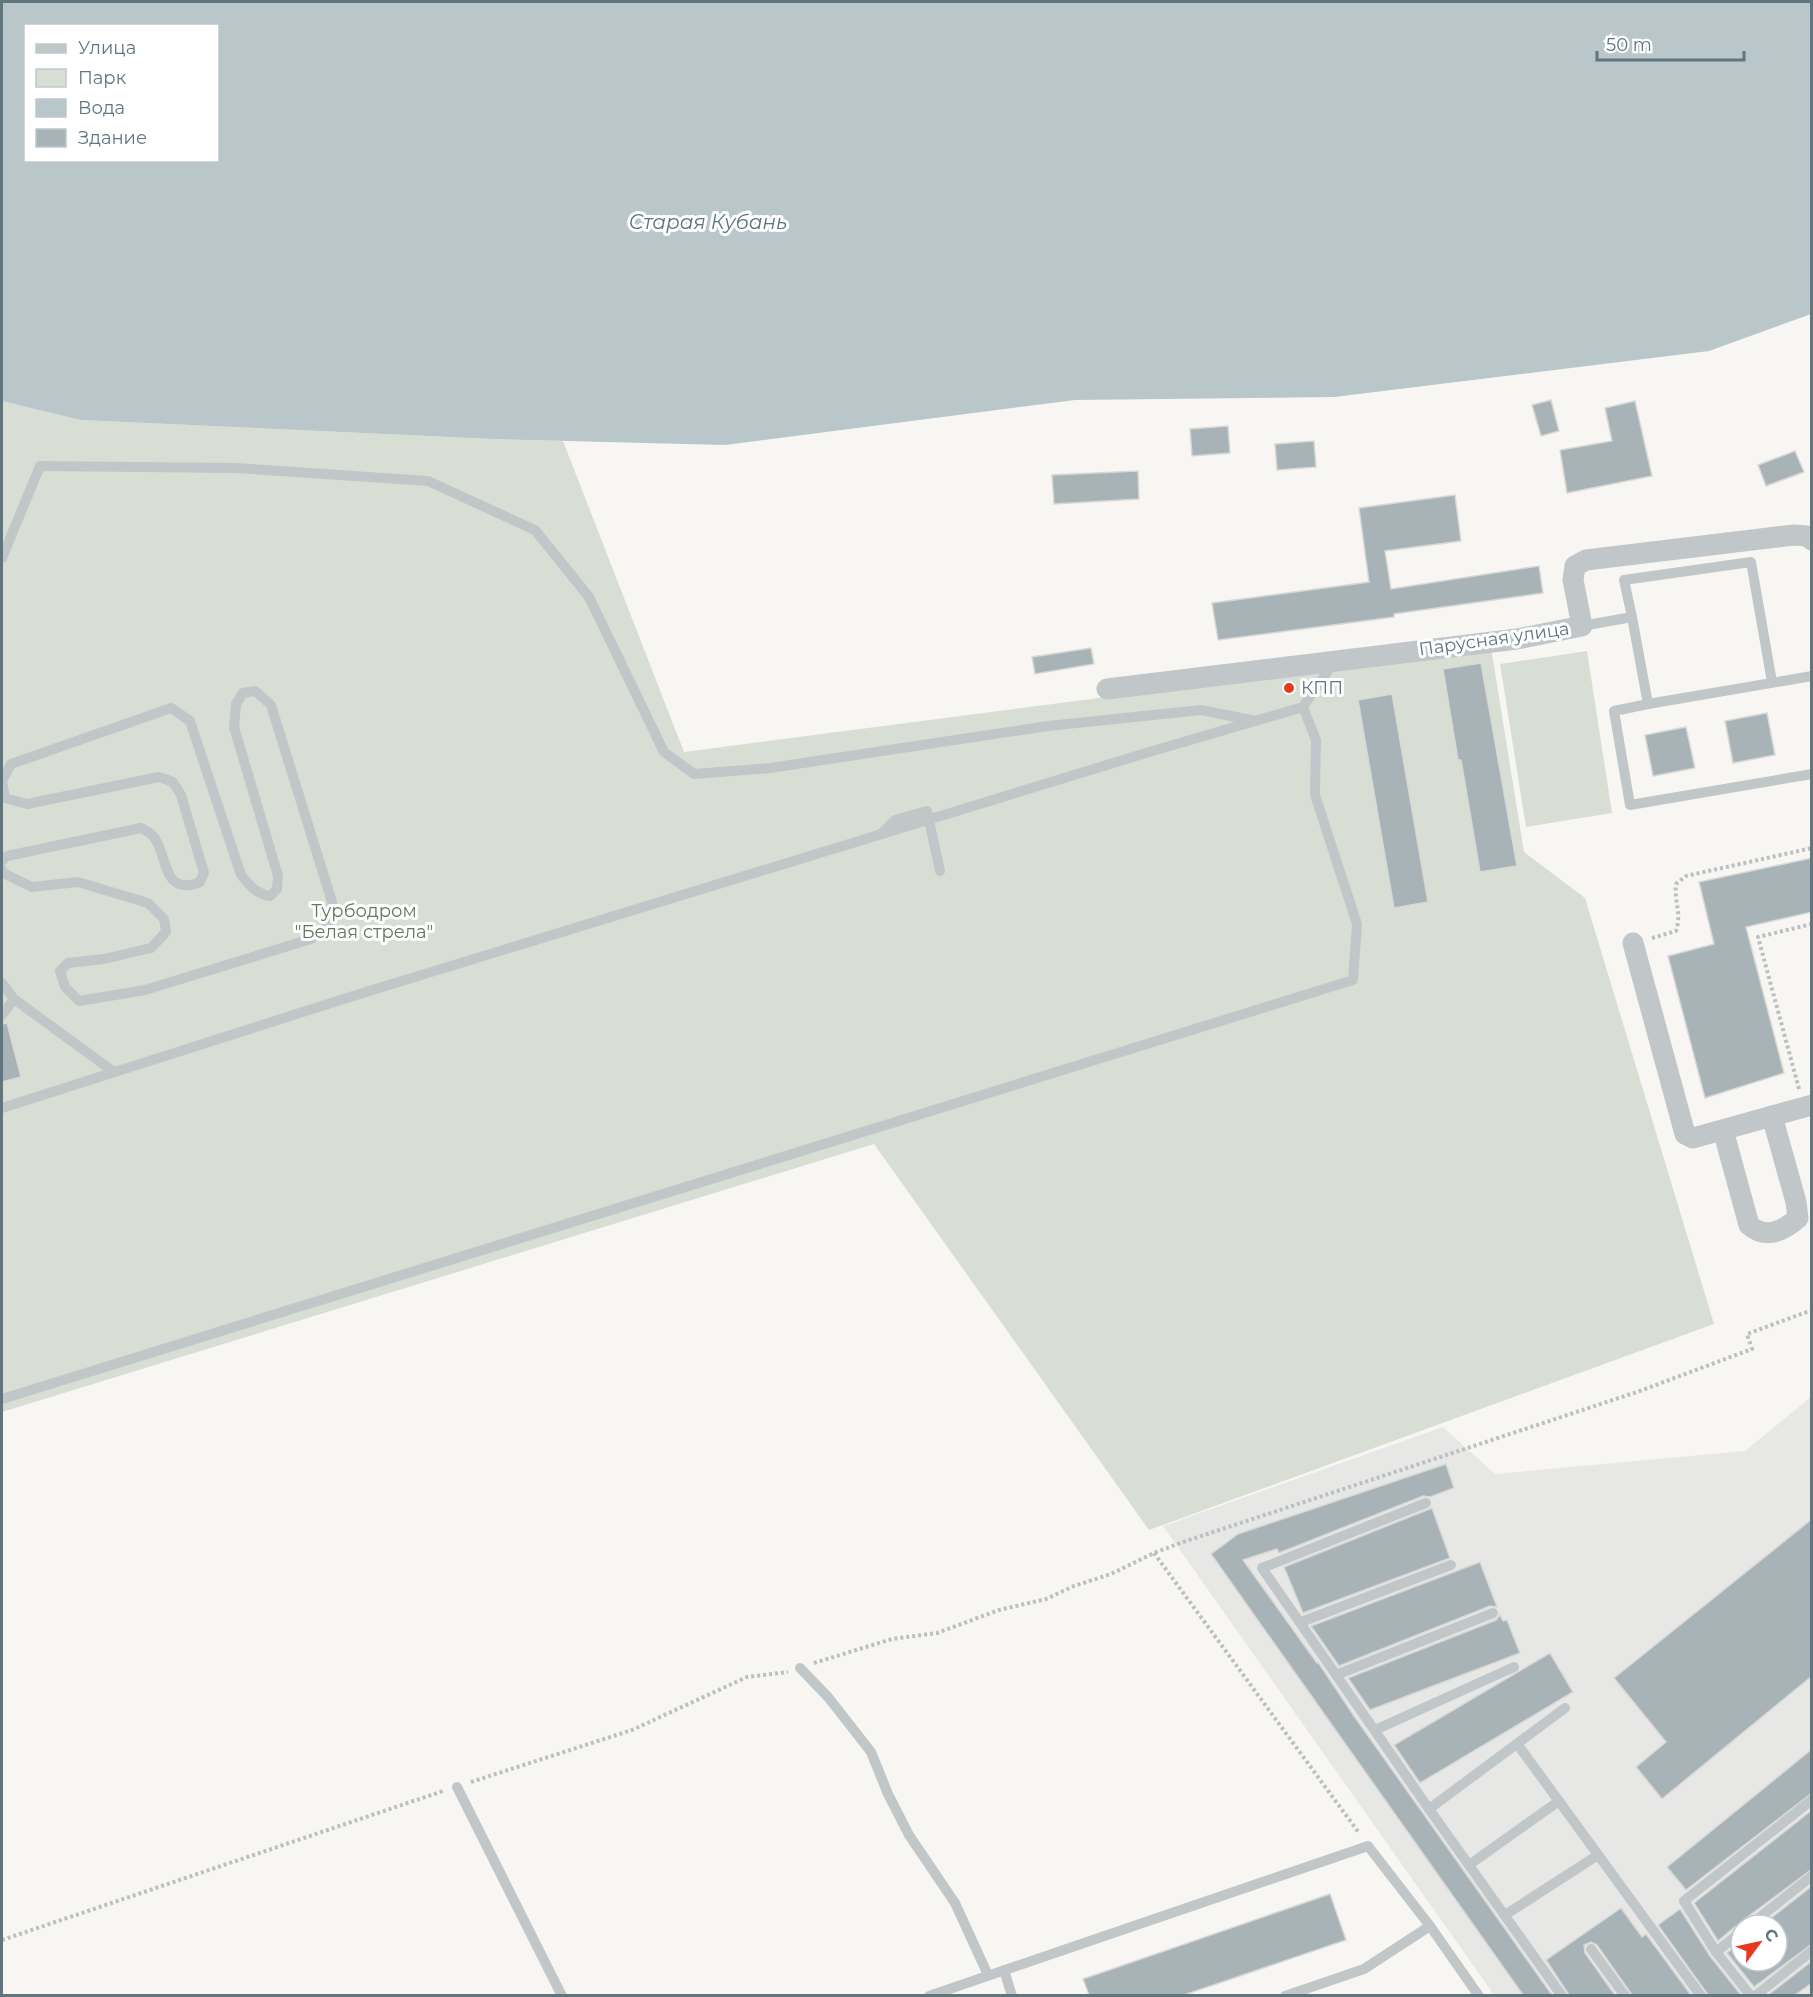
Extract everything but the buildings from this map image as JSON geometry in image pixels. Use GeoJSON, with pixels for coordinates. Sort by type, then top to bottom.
{"type":"FeatureCollection","features":[{"type":"Feature","properties":{"kind":"street","name":"Парусная улица"},"geometry":{"type":"LineString","coordinates":[[1107,688],[1517,639],[1582,626],[1573,580],[1575,566],[1586,560],[1794,535],[1807,536],[1812,540]]}},
{"type":"Feature","properties":{"kind":"street"},"geometry":{"type":"LineString","coordinates":[[1633,943],[1685,1134],[1693,1138],[1808,1106]]}},
{"type":"Feature","properties":{"kind":"street"},"geometry":{"type":"LineString","coordinates":[[1723,1130],[1749,1225],[1756,1232],[1765,1233],[1785,1229],[1798,1218],[1796,1202],[1772,1116]]}},
{"type":"Feature","properties":{"kind":"lane"},"geometry":{"type":"LineString","coordinates":[[2,558],[40,466],[236,468],[428,481],[535,530],[590,597],[664,752],[694,774],[770,768],[1048,726],[1201,710],[1256,721]]}},
{"type":"Feature","properties":{"kind":"lane"},"geometry":{"type":"LineString","coordinates":[[1648,704],[1624,580],[1751,562],[1772,682]]}},
{"type":"Feature","properties":{"kind":"lane"},"geometry":{"type":"LineString","coordinates":[[1582,626],[1632,617]]}},
{"type":"Feature","properties":{"kind":"lane"},"geometry":{"type":"LineString","coordinates":[[2,1108],[353,996],[1303,707],[1335,660]]}},
{"type":"Feature","properties":{"kind":"lane"},"geometry":{"type":"LineString","coordinates":[[1812,675],[1614,711],[1630,805],[1812,774]]}},
{"type":"Feature","properties":{"kind":"lane"},"geometry":{"type":"LineString","coordinates":[[2,861],[7,856],[141,828],[154,837],[167,872],[177,884],[191,886],[200,882],[204,873],[181,795],[173,782],[159,777],[27,804],[5,798],[2,781],[6,762],[171,708],[190,721],[241,875],[250,887],[263,895],[270,896],[277,890],[278,876],[234,727],[236,704],[243,693],[255,691],[271,705],[332,902],[328,924],[311,939],[146,990],[79,1001],[65,987],[60,971],[68,963],[104,959],[151,948],[166,932],[164,919],[148,903],[78,882],[32,887],[3,873],[2,870]]}},
{"type":"Feature","properties":{"kind":"lane"},"geometry":{"type":"LineString","coordinates":[[2,1399],[1353,980],[1357,924],[1315,795],[1316,740],[1303,707]]}},
{"type":"Feature","properties":{"kind":"lane"},"geometry":{"type":"LineString","coordinates":[[928,820],[940,872]]}},
{"type":"Feature","properties":{"kind":"lane"},"geometry":{"type":"LineString","coordinates":[[2,983],[14,999],[114,1072]]}},
{"type":"Feature","properties":{"kind":"lane"},"geometry":{"type":"LineString","coordinates":[[2,1015],[14,999]]}},
{"type":"Feature","properties":{"kind":"lane"},"geometry":{"type":"LineString","coordinates":[[1426,1503],[1262,1568],[1429,1809],[1562,1995]]}},
{"type":"Feature","properties":{"kind":"lane"},"geometry":{"type":"LineString","coordinates":[[1301,1622],[1451,1565]]}},
{"type":"Feature","properties":{"kind":"lane"},"geometry":{"type":"LineString","coordinates":[[1336,1675],[1493,1613]]}},
{"type":"Feature","properties":{"kind":"lane"},"geometry":{"type":"LineString","coordinates":[[1375,1730],[1514,1667]]}},
{"type":"Feature","properties":{"kind":"lane"},"geometry":{"type":"LineString","coordinates":[[800,1668],[828,1697],[871,1752],[888,1794],[909,1835],[955,1903],[988,1976]]}},
{"type":"Feature","properties":{"kind":"lane"},"geometry":{"type":"LineString","coordinates":[[1429,1809],[1565,1708]]}},
{"type":"Feature","properties":{"kind":"lane"},"geometry":{"type":"LineString","coordinates":[[1518,1744],[1701,1995]]}},
{"type":"Feature","properties":{"kind":"lane"},"geometry":{"type":"LineString","coordinates":[[457,1787],[562,1995]]}},
{"type":"Feature","properties":{"kind":"lane"},"geometry":{"type":"LineString","coordinates":[[1812,1800],[1684,1901],[1716,1952],[1753,1995],[1812,1951]]}},
{"type":"Feature","properties":{"kind":"lane"},"geometry":{"type":"LineString","coordinates":[[1469,1865],[1559,1801]]}},
{"type":"Feature","properties":{"kind":"lane"},"geometry":{"type":"LineString","coordinates":[[929,1995],[1368,1846],[1430,1926],[1479,1995]]}},
{"type":"Feature","properties":{"kind":"lane"},"geometry":{"type":"LineString","coordinates":[[1505,1916],[1598,1855]]}},
{"type":"Feature","properties":{"kind":"lane"},"geometry":{"type":"LineString","coordinates":[[1765,1913],[1812,1876]]}},
{"type":"Feature","properties":{"kind":"lane"},"geometry":{"type":"LineString","coordinates":[[1285,1995],[1364,1969],[1430,1926]]}},
{"type":"Feature","properties":{"kind":"lane"},"geometry":{"type":"LineString","coordinates":[[1716,1952],[1729,1942]]}},
{"type":"Feature","properties":{"kind":"lane"},"geometry":{"type":"LineString","coordinates":[[1591,1949],[1625,1995]]}},
{"type":"Feature","properties":{"kind":"lane"},"geometry":{"type":"LineString","coordinates":[[1004,1970],[1012,1995]]}},
{"type":"Feature","properties":{"kind":"path"},"geometry":{"type":"LineString","coordinates":[[1633,943],[1676,932],[1680,918],[1674,898],[1676,884],[1686,876],[1812,848]]}},
{"type":"Feature","properties":{"kind":"path"},"geometry":{"type":"LineString","coordinates":[[1808,1106],[1758,937],[1812,924]]}},
{"type":"Feature","properties":{"kind":"path"},"geometry":{"type":"LineString","coordinates":[[2,1940],[632,1730],[747,1677],[787,1673],[825,1658],[892,1639],[938,1634],[999,1610],[1046,1599],[1074,1586],[1111,1574],[1154,1553],[1256,1517],[1637,1392],[1721,1361],[1752,1349],[1747,1334],[1812,1310]]}},
{"type":"Feature","properties":{"kind":"path"},"geometry":{"type":"LineString","coordinates":[[1154,1553],[1368,1846]]}},
{"type":"Feature","properties":{"kind":"shaded area"},"geometry":{"type":"Polygon","coordinates":[[[1811,1397],[1811,1995],[1494,1995],[1163,1526],[1443,1427],[1495,1474],[1745,1451],[1811,1397]]]}},
{"type":"Feature","properties":{"kind":"green space","name":"Турбодром \"Белая стрела\""},"geometry":{"type":"Polygon","coordinates":[[[2,401],[80,420],[563,441],[684,752],[1491,647],[1524,852],[1585,898],[1714,1324],[1149,1530],[874,1144],[2,1412],[2,401]]]}},
{"type":"Feature","properties":{"kind":"green space"},"geometry":{"type":"Polygon","coordinates":[[[1587,651],[1612,813],[1526,827],[1500,664],[1587,651]]]}},
{"type":"Feature","properties":{"kind":"water","name":"Старая Кубань"},"geometry":{"type":"Polygon","coordinates":[[[2,2],[1811,2],[1811,314],[1709,351],[1334,397],[1075,400],[725,445],[493,439],[80,420],[2,401],[2,2]]]}},
{"type":"Feature","properties":{"kind":"place","name":"КПП"},"geometry":{"type":"Point","coordinates":[1289,688]}}]}
